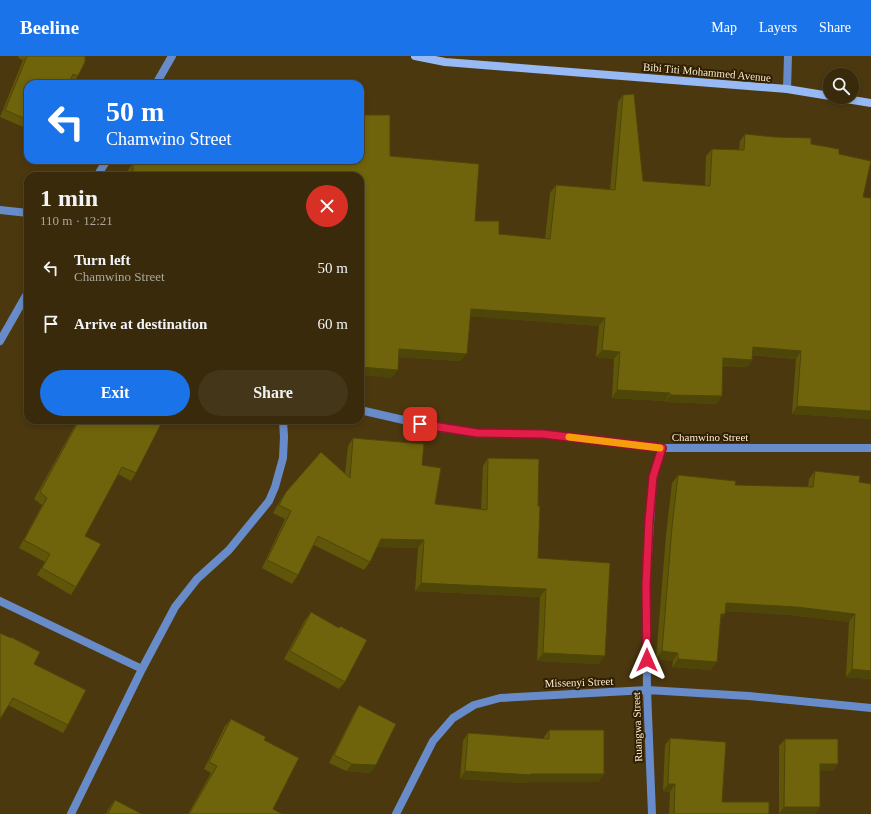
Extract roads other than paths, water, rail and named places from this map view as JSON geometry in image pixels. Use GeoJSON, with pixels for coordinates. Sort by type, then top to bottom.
{"type":"FeatureCollection","features":[{"type":"Feature","properties":{"kind":"street"},"geometry":{"type":"LineString","coordinates":[[158,80],[172,56]]}},
{"type":"Feature","properties":{"kind":"street","name":"Bibi Titi Mohammed Avenue"},"geometry":{"type":"LineString","coordinates":[[415,56],[446,62],[787,89],[823,95]]}},
{"type":"Feature","properties":{"kind":"street"},"geometry":{"type":"LineString","coordinates":[[787,89],[788,56]]}},
{"type":"Feature","properties":{"kind":"street"},"geometry":{"type":"LineString","coordinates":[[859,101],[871,103]]}},
{"type":"Feature","properties":{"kind":"street"},"geometry":{"type":"LineString","coordinates":[[0,210],[24,213]]}},
{"type":"Feature","properties":{"kind":"street"},"geometry":{"type":"LineString","coordinates":[[0,341],[24,299]]}},
{"type":"Feature","properties":{"kind":"street","name":"Chamwino Street"},"geometry":{"type":"LineString","coordinates":[[364,411],[434,427],[477,433],[543,434],[662,448],[871,448]]}},
{"type":"Feature","properties":{"kind":"street"},"geometry":{"type":"LineString","coordinates":[[71,814],[142,669],[175,607],[197,579],[229,550],[269,501],[283,458],[283,424]]}},
{"type":"Feature","properties":{"kind":"street","name":"Ruangwa Street"},"geometry":{"type":"LineString","coordinates":[[652,814],[647,690],[646,586],[653,477],[662,448]]}},
{"type":"Feature","properties":{"kind":"street"},"geometry":{"type":"LineString","coordinates":[[0,601],[142,669]]}},
{"type":"Feature","properties":{"kind":"street","name":"Missenyi Street"},"geometry":{"type":"LineString","coordinates":[[396,814],[433,742],[452,718],[474,705],[500,698],[647,690],[749,696],[871,708]]}}]}
